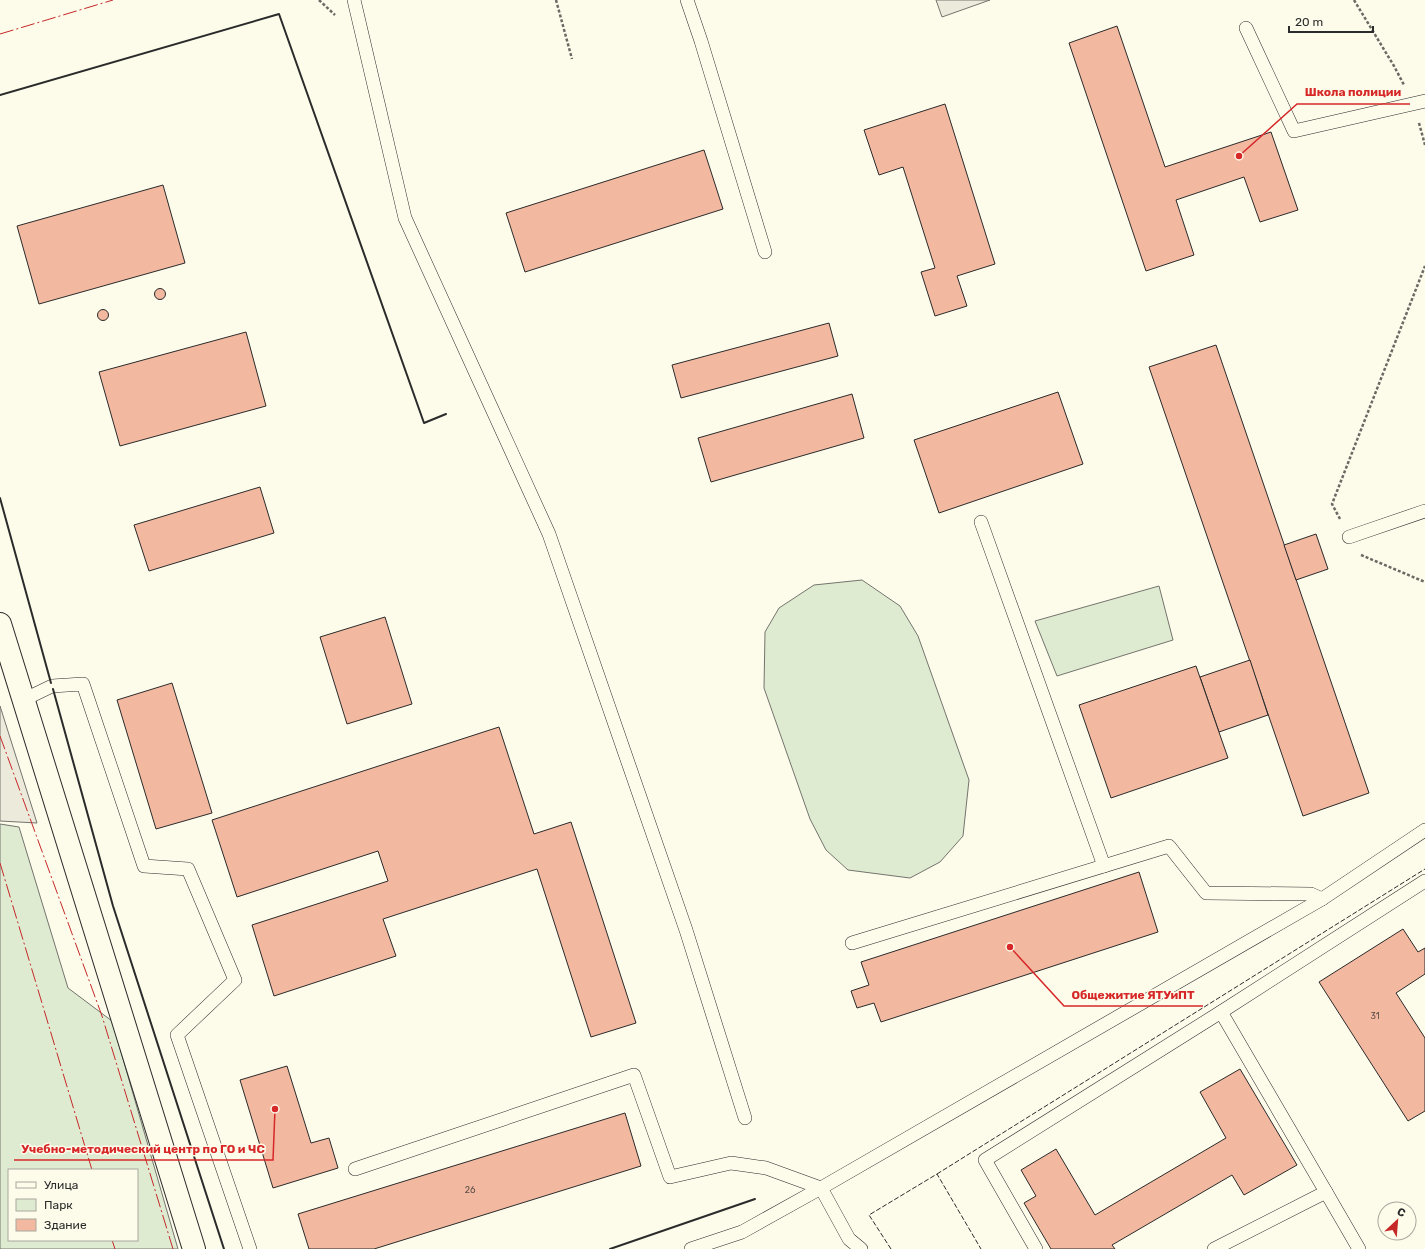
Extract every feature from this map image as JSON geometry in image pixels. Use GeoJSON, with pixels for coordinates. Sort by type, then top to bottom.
{"type":"FeatureCollection","features":[{"type":"Feature","properties":{"kind":"street"},"geometry":{"type":"LineString","coordinates":[[0,624],[194,1249]]}},
{"type":"Feature","properties":{"kind":"lane"},"geometry":{"type":"LineString","coordinates":[[354,0],[405,218],[549,534],[686,930],[745,1118]]}},
{"type":"Feature","properties":{"kind":"lane"},"geometry":{"type":"LineString","coordinates":[[687,0],[764,252]]}},
{"type":"Feature","properties":{"kind":"lane"},"geometry":{"type":"LineString","coordinates":[[1246,28],[1294,132],[1419,102]]}},
{"type":"Feature","properties":{"kind":"lane"},"geometry":{"type":"LineString","coordinates":[[1349,537],[1425,511]]}},
{"type":"Feature","properties":{"kind":"lane"},"geometry":{"type":"LineString","coordinates":[[981,522],[1104,866]]}},
{"type":"Feature","properties":{"kind":"lane"},"geometry":{"type":"LineString","coordinates":[[23,700],[52,686],[83,684],[144,866],[188,868],[235,980],[177,1035],[250,1249]]}},
{"type":"Feature","properties":{"kind":"lane"},"geometry":{"type":"LineString","coordinates":[[691,1249],[742,1232],[821,1188],[1322,899],[1425,830]]}},
{"type":"Feature","properties":{"kind":"lane"},"geometry":{"type":"LineString","coordinates":[[852,943],[1169,846],[1206,893],[1311,894],[1322,899]]}},
{"type":"Feature","properties":{"kind":"lane"},"geometry":{"type":"LineString","coordinates":[[1036,1249],[985,1160],[1221,1012],[1425,881]]}},
{"type":"Feature","properties":{"kind":"lane"},"geometry":{"type":"LineString","coordinates":[[1221,1012],[1359,1249]]}},
{"type":"Feature","properties":{"kind":"lane"},"geometry":{"type":"LineString","coordinates":[[355,1169],[634,1075],[670,1177],[730,1163],[766,1168],[821,1188],[848,1244],[861,1249]]}},
{"type":"Feature","properties":{"kind":"lane"},"geometry":{"type":"LineString","coordinates":[[1214,1249],[1326,1192]]}},
{"type":"Feature","properties":{"kind":"path"},"geometry":{"type":"LineString","coordinates":[[556,0],[572,59]]}},
{"type":"Feature","properties":{"kind":"path"},"geometry":{"type":"LineString","coordinates":[[1354,0],[1394,66],[1419,102]]}},
{"type":"Feature","properties":{"kind":"path"},"geometry":{"type":"LineString","coordinates":[[1332,504],[1425,266]]}},
{"type":"Feature","properties":{"kind":"green space"},"geometry":{"type":"Polygon","coordinates":[[[862,580],[900,606],[918,636],[969,780],[963,836],[940,862],[910,878],[848,870],[826,850],[810,819],[764,688],[765,632],[779,608],[814,585],[862,580]]]}},
{"type":"Feature","properties":{"kind":"green space"},"geometry":{"type":"Polygon","coordinates":[[[1159,586],[1173,640],[1057,676],[1035,621],[1159,586]]]}},
{"type":"Feature","properties":{"kind":"green space"},"geometry":{"type":"Polygon","coordinates":[[[0,824],[19,827],[68,988],[112,1021],[178,1249],[0,1249],[0,824]]]}},
{"type":"Feature","properties":{"kind":"shaded area"},"geometry":{"type":"Polygon","coordinates":[[[936,0],[990,0],[942,17],[936,0]]]}},
{"type":"Feature","properties":{"kind":"shaded area"},"geometry":{"type":"Polygon","coordinates":[[[0,706],[37,823],[0,821],[0,706]]]}},
{"type":"Feature","properties":{"kind":"building"},"geometry":{"type":"Polygon","coordinates":[[[1117,26],[1165,167],[1271,132],[1298,210],[1260,222],[1244,177],[1176,200],[1194,255],[1146,271],[1069,43],[1117,26]]]}},
{"type":"Feature","properties":{"kind":"building"},"geometry":{"type":"Polygon","coordinates":[[[945,104],[995,264],[957,276],[967,306],[935,316],[921,272],[935,268],[903,167],[879,175],[864,130],[945,104]]]}},
{"type":"Feature","properties":{"kind":"building"},"geometry":{"type":"Polygon","coordinates":[[[704,150],[723,209],[525,272],[506,213],[704,150]]]}},
{"type":"Feature","properties":{"kind":"building"},"geometry":{"type":"Polygon","coordinates":[[[163,185],[185,263],[39,304],[17,226],[163,185]]]}},
{"type":"Feature","properties":{"kind":"building"},"geometry":{"type":"Polygon","coordinates":[[[160,288],[164,290],[166,294],[164,298],[160,300],[156,298],[154,294],[156,290],[160,288]]]}},
{"type":"Feature","properties":{"kind":"building"},"geometry":{"type":"Polygon","coordinates":[[[103,309],[107,311],[109,315],[107,319],[103,321],[99,319],[97,315],[99,311],[103,309]]]}},
{"type":"Feature","properties":{"kind":"building"},"geometry":{"type":"Polygon","coordinates":[[[829,323],[838,356],[681,398],[672,365],[829,323]]]}},
{"type":"Feature","properties":{"kind":"building"},"geometry":{"type":"Polygon","coordinates":[[[246,332],[266,406],[120,446],[99,372],[246,332]]]}},
{"type":"Feature","properties":{"kind":"building"},"geometry":{"type":"Polygon","coordinates":[[[1216,345],[1369,793],[1303,816],[1149,367],[1216,345]]]}},
{"type":"Feature","properties":{"kind":"building"},"geometry":{"type":"Polygon","coordinates":[[[1058,392],[1083,464],[939,513],[914,440],[1058,392]]]}},
{"type":"Feature","properties":{"kind":"building"},"geometry":{"type":"Polygon","coordinates":[[[852,394],[864,438],[711,482],[698,438],[852,394]]]}},
{"type":"Feature","properties":{"kind":"building"},"geometry":{"type":"Polygon","coordinates":[[[260,487],[274,533],[149,571],[134,525],[260,487]]]}},
{"type":"Feature","properties":{"kind":"building"},"geometry":{"type":"Polygon","coordinates":[[[1316,534],[1328,569],[1296,580],[1284,545],[1316,534]]]}},
{"type":"Feature","properties":{"kind":"building"},"geometry":{"type":"Polygon","coordinates":[[[385,617],[412,704],[347,724],[320,637],[385,617]]]}},
{"type":"Feature","properties":{"kind":"building"},"geometry":{"type":"Polygon","coordinates":[[[1250,660],[1268,715],[1219,732],[1200,677],[1250,660]]]}},
{"type":"Feature","properties":{"kind":"building"},"geometry":{"type":"Polygon","coordinates":[[[1196,666],[1228,758],[1111,798],[1079,705],[1196,666]]]}},
{"type":"Feature","properties":{"kind":"building"},"geometry":{"type":"Polygon","coordinates":[[[172,683],[212,813],[156,829],[117,700],[172,683]]]}},
{"type":"Feature","properties":{"kind":"building"},"geometry":{"type":"Polygon","coordinates":[[[499,727],[534,834],[571,822],[636,1023],[591,1037],[537,869],[383,919],[396,956],[274,996],[252,925],[388,881],[378,851],[237,897],[212,820],[499,727]]]}},
{"type":"Feature","properties":{"kind":"building"},"geometry":{"type":"Polygon","coordinates":[[[1139,872],[1158,932],[881,1022],[874,1003],[857,1008],[851,991],[869,985],[861,962],[1139,872]]]}},
{"type":"Feature","properties":{"kind":"building"},"geometry":{"type":"Polygon","coordinates":[[[1403,929],[1418,952],[1425,948],[1425,974],[1396,993],[1425,1038],[1425,1111],[1408,1121],[1319,982],[1403,929]]]}},
{"type":"Feature","properties":{"kind":"building"},"geometry":{"type":"Polygon","coordinates":[[[287,1066],[311,1143],[329,1138],[338,1168],[273,1188],[240,1080],[287,1066]]]}},
{"type":"Feature","properties":{"kind":"building"},"geometry":{"type":"Polygon","coordinates":[[[1240,1069],[1297,1165],[1244,1195],[1232,1175],[1112,1245],[1115,1249],[1051,1249],[1024,1203],[1036,1196],[1021,1170],[1056,1149],[1095,1215],[1226,1138],[1200,1092],[1240,1069]]]}},
{"type":"Feature","properties":{"kind":"building"},"geometry":{"type":"Polygon","coordinates":[[[625,1113],[641,1166],[374,1249],[309,1249],[298,1214],[625,1113]]]}},
{"type":"Feature","properties":{"kind":"fence"},"geometry":{"type":"LineString","coordinates":[[937,1174],[1425,869]]}},
{"type":"Feature","properties":{"kind":"fence"},"geometry":{"type":"LineString","coordinates":[[891,1249],[869,1215],[937,1174],[981,1249]]}},
{"type":"Feature","properties":{"kind":"wall"},"geometry":{"type":"LineString","coordinates":[[0,95],[279,14],[424,423],[446,414]]}},
{"type":"Feature","properties":{"kind":"wall"},"geometry":{"type":"LineString","coordinates":[[0,498],[51,683]]}},
{"type":"Feature","properties":{"kind":"wall"},"geometry":{"type":"LineString","coordinates":[[53,689],[113,906],[224,1249]]}},
{"type":"Feature","properties":{"kind":"wall"},"geometry":{"type":"LineString","coordinates":[[610,1249],[755,1199]]}},
{"type":"Feature","properties":{"kind":"power"},"geometry":{"type":"LineString","coordinates":[[0,34],[113,0]]}},
{"type":"Feature","properties":{"kind":"power"},"geometry":{"type":"LineString","coordinates":[[0,736],[102,1016],[173,1249]]}},
{"type":"Feature","properties":{"kind":"power"},"geometry":{"type":"LineString","coordinates":[[0,863],[92,1169]]}},
{"type":"Feature","properties":{"kind":"power"},"geometry":{"type":"LineString","coordinates":[[112,1241],[115,1249]]}},
{"type":"Feature","properties":{"kind":"place","name":"Школа полиции"},"geometry":{"type":"Point","coordinates":[1239,156]}},
{"type":"Feature","properties":{"kind":"place","name":"Общежитие ЯТУиПТ"},"geometry":{"type":"Point","coordinates":[1010,947]}},
{"type":"Feature","properties":{"kind":"place","name":"Учебно-методический центр по ГО и ЧС"},"geometry":{"type":"Point","coordinates":[275,1109]}}]}
